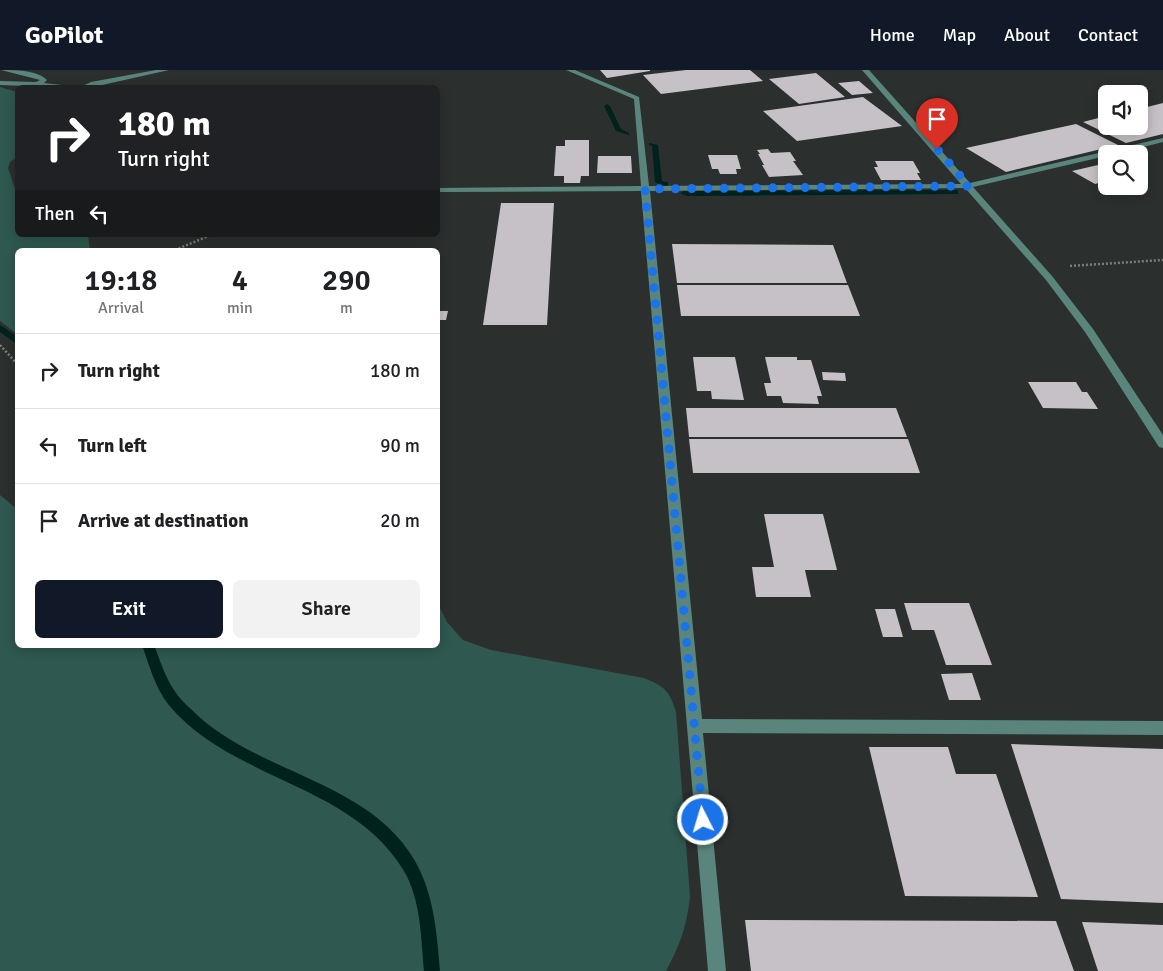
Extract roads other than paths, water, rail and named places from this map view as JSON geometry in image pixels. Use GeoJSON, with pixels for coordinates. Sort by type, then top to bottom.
{"type":"FeatureCollection","features":[{"type":"Feature","properties":{"kind":"street"},"geometry":{"type":"LineString","coordinates":[[4,70],[42,78],[44,80],[38,84]]}},
{"type":"Feature","properties":{"kind":"street"},"geometry":{"type":"LineString","coordinates":[[89,85],[166,70]]}},
{"type":"Feature","properties":{"kind":"street"},"geometry":{"type":"LineString","coordinates":[[570,70],[637,98],[717,971]]}},
{"type":"Feature","properties":{"kind":"street"},"geometry":{"type":"LineString","coordinates":[[866,70],[1042,268],[1089,331],[1161,437]]}},
{"type":"Feature","properties":{"kind":"street"},"geometry":{"type":"LineString","coordinates":[[0,83],[48,85]]}},
{"type":"Feature","properties":{"kind":"street"},"geometry":{"type":"LineString","coordinates":[[440,190],[969,186],[1163,140]]}},
{"type":"Feature","properties":{"kind":"street"},"geometry":{"type":"LineString","coordinates":[[694,726],[1163,728]]}},
{"type":"Feature","properties":{"kind":"waterway"},"geometry":{"type":"LineString","coordinates":[[607,106],[618,130],[627,134]]}},
{"type":"Feature","properties":{"kind":"waterway"},"geometry":{"type":"LineString","coordinates":[[651,144],[655,145],[659,182],[665,184]]}},
{"type":"Feature","properties":{"kind":"waterway"},"geometry":{"type":"LineString","coordinates":[[684,193],[955,192]]}},
{"type":"Feature","properties":{"kind":"waterway"},"geometry":{"type":"LineString","coordinates":[[0,328],[15,340]]}},
{"type":"Feature","properties":{"kind":"waterway"},"geometry":{"type":"LineString","coordinates":[[149,648],[165,688],[173,700],[198,725],[228,746],[329,796],[360,814],[387,837],[409,865],[420,890],[426,916],[432,971]]}}]}
